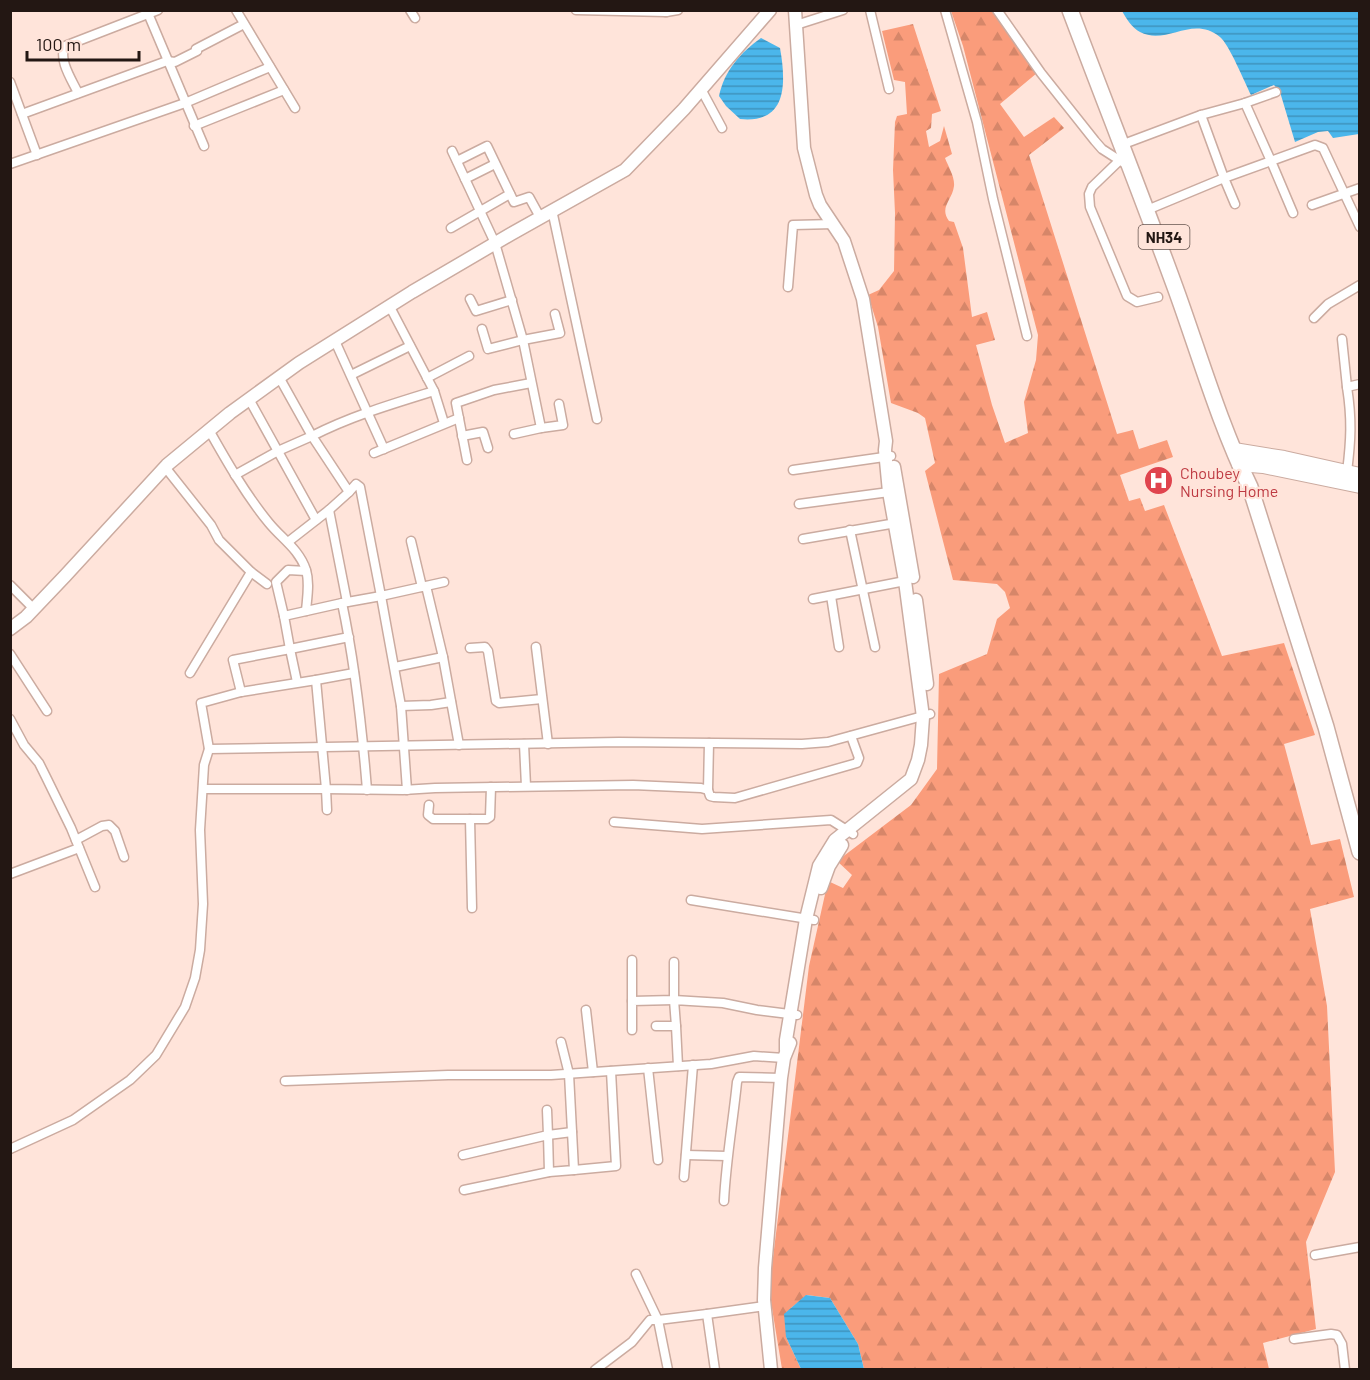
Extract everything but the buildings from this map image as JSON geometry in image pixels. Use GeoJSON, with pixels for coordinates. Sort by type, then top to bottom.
{"type":"FeatureCollection","features":[{"type":"Feature","properties":{"kind":"highway","name":"NH34"},"geometry":{"type":"LineString","coordinates":[[1070,10],[1125,163],[1150,208]]}},
{"type":"Feature","properties":{"kind":"highway","name":"NH34"},"geometry":{"type":"LineString","coordinates":[[1078,10],[1129,142],[1150,208],[1241,457],[1326,727],[1359,852]]}},
{"type":"Feature","properties":{"kind":"main road"},"geometry":{"type":"LineString","coordinates":[[1241,457],[1353,474]]}},
{"type":"Feature","properties":{"kind":"main road"},"geometry":{"type":"LineString","coordinates":[[1241,457],[1359,486]]}},
{"type":"Feature","properties":{"kind":"street"},"geometry":{"type":"LineString","coordinates":[[78,93],[63,58],[62,51],[65,46],[158,10]]}},
{"type":"Feature","properties":{"kind":"street"},"geometry":{"type":"LineString","coordinates":[[236,10],[295,108]]}},
{"type":"Feature","properties":{"kind":"street"},"geometry":{"type":"LineString","coordinates":[[576,10],[678,10]]}},
{"type":"Feature","properties":{"kind":"street"},"geometry":{"type":"LineString","coordinates":[[10,629],[34,609],[165,467],[249,399],[298,363],[495,243],[625,170],[684,109],[770,10]]}},
{"type":"Feature","properties":{"kind":"street"},"geometry":{"type":"LineString","coordinates":[[771,1370],[765,1306],[765,1268],[781,1078],[785,1054],[792,1039],[793,1015],[810,920],[829,866],[849,832],[900,796],[918,778],[926,760],[930,739],[896,523],[889,492],[890,447],[886,441],[863,299],[844,241],[816,195],[804,148],[795,10]]}},
{"type":"Feature","properties":{"kind":"street"},"geometry":{"type":"LineString","coordinates":[[796,25],[843,10]]}},
{"type":"Feature","properties":{"kind":"street"},"geometry":{"type":"LineString","coordinates":[[870,10],[889,89]]}},
{"type":"Feature","properties":{"kind":"street"},"geometry":{"type":"LineString","coordinates":[[945,10],[976,122],[1027,336]]}},
{"type":"Feature","properties":{"kind":"street"},"geometry":{"type":"LineString","coordinates":[[997,10],[1041,73],[1095,141],[1102,149],[1125,163],[1092,187],[1089,194],[1090,207],[1127,296],[1137,302],[1158,297]]}},
{"type":"Feature","properties":{"kind":"street"},"geometry":{"type":"LineString","coordinates":[[147,13],[204,146]]}},
{"type":"Feature","properties":{"kind":"street"},"geometry":{"type":"LineString","coordinates":[[22,114],[167,61],[175,62],[244,24]]}},
{"type":"Feature","properties":{"kind":"street"},"geometry":{"type":"LineString","coordinates":[[10,164],[184,103],[270,67]]}},
{"type":"Feature","properties":{"kind":"street"},"geometry":{"type":"LineString","coordinates":[[10,82],[37,155]]}},
{"type":"Feature","properties":{"kind":"street"},"geometry":{"type":"LineString","coordinates":[[701,89],[722,128]]}},
{"type":"Feature","properties":{"kind":"street"},"geometry":{"type":"LineString","coordinates":[[194,126],[284,90]]}},
{"type":"Feature","properties":{"kind":"street"},"geometry":{"type":"LineString","coordinates":[[1129,142],[1201,115],[1276,92]]}},
{"type":"Feature","properties":{"kind":"street"},"geometry":{"type":"LineString","coordinates":[[1245,103],[1293,213]]}},
{"type":"Feature","properties":{"kind":"street"},"geometry":{"type":"LineString","coordinates":[[1201,115],[1235,204]]}},
{"type":"Feature","properties":{"kind":"street"},"geometry":{"type":"LineString","coordinates":[[1150,208],[1311,145],[1320,146],[1332,165],[1359,223]]}},
{"type":"Feature","properties":{"kind":"street"},"geometry":{"type":"LineString","coordinates":[[457,161],[487,146],[514,202],[529,197],[540,217]]}},
{"type":"Feature","properties":{"kind":"street"},"geometry":{"type":"LineString","coordinates":[[452,151],[495,243],[523,340],[541,428]]}},
{"type":"Feature","properties":{"kind":"street"},"geometry":{"type":"LineString","coordinates":[[465,178],[495,164]]}},
{"type":"Feature","properties":{"kind":"street"},"geometry":{"type":"LineString","coordinates":[[1312,205],[1359,188]]}},
{"type":"Feature","properties":{"kind":"street"},"geometry":{"type":"LineString","coordinates":[[451,228],[510,194]]}},
{"type":"Feature","properties":{"kind":"street"},"geometry":{"type":"LineString","coordinates":[[552,210],[597,419]]}},
{"type":"Feature","properties":{"kind":"street"},"geometry":{"type":"LineString","coordinates":[[788,287],[793,225],[834,224]]}},
{"type":"Feature","properties":{"kind":"street"},"geometry":{"type":"LineString","coordinates":[[1314,318],[1328,304],[1359,285]]}},
{"type":"Feature","properties":{"kind":"street"},"geometry":{"type":"LineString","coordinates":[[470,298],[476,311],[512,300]]}},
{"type":"Feature","properties":{"kind":"street"},"geometry":{"type":"LineString","coordinates":[[390,307],[434,391],[444,423]]}},
{"type":"Feature","properties":{"kind":"street"},"geometry":{"type":"LineString","coordinates":[[482,329],[488,349],[560,333],[555,314]]}},
{"type":"Feature","properties":{"kind":"street"},"geometry":{"type":"LineString","coordinates":[[1342,339],[1352,415],[1353,474]]}},
{"type":"Feature","properties":{"kind":"street"},"geometry":{"type":"LineString","coordinates":[[335,341],[384,448]]}},
{"type":"Feature","properties":{"kind":"street"},"geometry":{"type":"LineString","coordinates":[[351,375],[410,346]]}},
{"type":"Feature","properties":{"kind":"street"},"geometry":{"type":"LineString","coordinates":[[427,378],[469,356]]}},
{"type":"Feature","properties":{"kind":"street"},"geometry":{"type":"LineString","coordinates":[[279,377],[312,436],[349,492]]}},
{"type":"Feature","properties":{"kind":"street"},"geometry":{"type":"LineString","coordinates":[[466,460],[456,404],[494,390],[531,383]]}},
{"type":"Feature","properties":{"kind":"street"},"geometry":{"type":"LineString","coordinates":[[1347,387],[1359,384]]}},
{"type":"Feature","properties":{"kind":"street"},"geometry":{"type":"LineString","coordinates":[[235,475],[334,424],[434,391]]}},
{"type":"Feature","properties":{"kind":"street"},"geometry":{"type":"LineString","coordinates":[[249,399],[316,520]]}},
{"type":"Feature","properties":{"kind":"street"},"geometry":{"type":"LineString","coordinates":[[514,434],[562,425],[559,404]]}},
{"type":"Feature","properties":{"kind":"street"},"geometry":{"type":"LineString","coordinates":[[374,453],[459,418]]}},
{"type":"Feature","properties":{"kind":"street"},"geometry":{"type":"LineString","coordinates":[[209,430],[235,475],[270,525],[301,558],[308,582],[306,611]]}},
{"type":"Feature","properties":{"kind":"street"},"geometry":{"type":"LineString","coordinates":[[462,436],[483,432],[488,448]]}},
{"type":"Feature","properties":{"kind":"street"},"geometry":{"type":"LineString","coordinates":[[793,470],[888,456]]}},
{"type":"Feature","properties":{"kind":"street"},"geometry":{"type":"LineString","coordinates":[[888,456],[909,552],[924,658],[927,716]]}},
{"type":"Feature","properties":{"kind":"street"},"geometry":{"type":"LineString","coordinates":[[165,467],[211,525],[219,540],[250,572],[267,584]]}},
{"type":"Feature","properties":{"kind":"street"},"geometry":{"type":"LineString","coordinates":[[288,542],[358,484],[363,492],[395,667],[401,706],[407,790]]}},
{"type":"Feature","properties":{"kind":"street"},"geometry":{"type":"LineString","coordinates":[[799,504],[889,492]]}},
{"type":"Feature","properties":{"kind":"street"},"geometry":{"type":"LineString","coordinates":[[329,510],[349,636],[367,790]]}},
{"type":"Feature","properties":{"kind":"street"},"geometry":{"type":"LineString","coordinates":[[803,539],[896,523]]}},
{"type":"Feature","properties":{"kind":"street"},"geometry":{"type":"LineString","coordinates":[[850,530],[875,646]]}},
{"type":"Feature","properties":{"kind":"street"},"geometry":{"type":"LineString","coordinates":[[411,541],[442,657],[459,745]]}},
{"type":"Feature","properties":{"kind":"street"},"geometry":{"type":"LineString","coordinates":[[297,682],[276,582],[288,570],[306,571]]}},
{"type":"Feature","properties":{"kind":"street"},"geometry":{"type":"LineString","coordinates":[[190,673],[250,572]]}},
{"type":"Feature","properties":{"kind":"street"},"geometry":{"type":"LineString","coordinates":[[813,599],[905,581]]}},
{"type":"Feature","properties":{"kind":"street"},"geometry":{"type":"LineString","coordinates":[[284,616],[444,582]]}},
{"type":"Feature","properties":{"kind":"street"},"geometry":{"type":"LineString","coordinates":[[10,585],[34,609]]}},
{"type":"Feature","properties":{"kind":"street"},"geometry":{"type":"LineString","coordinates":[[831,596],[839,647]]}},
{"type":"Feature","properties":{"kind":"street"},"geometry":{"type":"LineString","coordinates":[[241,692],[233,660],[349,636]]}},
{"type":"Feature","properties":{"kind":"street"},"geometry":{"type":"LineString","coordinates":[[470,648],[485,647],[488,651],[496,701],[499,703],[542,699]]}},
{"type":"Feature","properties":{"kind":"street"},"geometry":{"type":"LineString","coordinates":[[536,647],[548,744]]}},
{"type":"Feature","properties":{"kind":"street"},"geometry":{"type":"LineString","coordinates":[[10,654],[47,711]]}},
{"type":"Feature","properties":{"kind":"street"},"geometry":{"type":"LineString","coordinates":[[395,667],[442,657]]}},
{"type":"Feature","properties":{"kind":"street"},"geometry":{"type":"LineString","coordinates":[[10,1149],[73,1120],[130,1080],[156,1055],[170,1035],[184,1007],[195,978],[200,950],[203,904],[200,830],[204,765],[209,749],[201,704],[241,692],[354,674]]}},
{"type":"Feature","properties":{"kind":"street"},"geometry":{"type":"LineString","coordinates":[[316,680],[324,747],[327,810]]}},
{"type":"Feature","properties":{"kind":"street"},"geometry":{"type":"LineString","coordinates":[[401,706],[451,702]]}},
{"type":"Feature","properties":{"kind":"street"},"geometry":{"type":"LineString","coordinates":[[209,749],[524,744],[802,744],[828,742],[927,716]]}},
{"type":"Feature","properties":{"kind":"street"},"geometry":{"type":"LineString","coordinates":[[10,719],[24,745],[39,763],[78,844],[95,887]]}},
{"type":"Feature","properties":{"kind":"street"},"geometry":{"type":"LineString","coordinates":[[709,743],[708,790],[710,796],[735,798],[857,763],[859,758],[851,736]]}},
{"type":"Feature","properties":{"kind":"street"},"geometry":{"type":"LineString","coordinates":[[524,744],[526,786]]}},
{"type":"Feature","properties":{"kind":"street"},"geometry":{"type":"LineString","coordinates":[[203,789],[407,790],[633,785],[708,790]]}},
{"type":"Feature","properties":{"kind":"street"},"geometry":{"type":"LineString","coordinates":[[429,805],[428,815],[433,819],[490,817],[491,787]]}},
{"type":"Feature","properties":{"kind":"street"},"geometry":{"type":"LineString","coordinates":[[470,819],[472,908]]}},
{"type":"Feature","properties":{"kind":"street"},"geometry":{"type":"LineString","coordinates":[[614,822],[702,829],[831,820],[849,832]]}},
{"type":"Feature","properties":{"kind":"street"},"geometry":{"type":"LineString","coordinates":[[10,874],[78,844],[102,826],[109,825],[115,831],[124,857]]}},
{"type":"Feature","properties":{"kind":"street"},"geometry":{"type":"LineString","coordinates":[[691,900],[810,920]]}},
{"type":"Feature","properties":{"kind":"street"},"geometry":{"type":"LineString","coordinates":[[632,960],[632,1030]]}},
{"type":"Feature","properties":{"kind":"street"},"geometry":{"type":"LineString","coordinates":[[674,962],[678,1066]]}},
{"type":"Feature","properties":{"kind":"street"},"geometry":{"type":"LineString","coordinates":[[632,1001],[723,1002],[793,1015]]}},
{"type":"Feature","properties":{"kind":"street"},"geometry":{"type":"LineString","coordinates":[[586,1010],[593,1072]]}},
{"type":"Feature","properties":{"kind":"street"},"geometry":{"type":"LineString","coordinates":[[656,1026],[676,1026]]}},
{"type":"Feature","properties":{"kind":"street"},"geometry":{"type":"LineString","coordinates":[[561,1042],[569,1074],[574,1170]]}},
{"type":"Feature","properties":{"kind":"street"},"geometry":{"type":"LineString","coordinates":[[285,1081],[448,1075],[569,1074],[711,1064],[754,1056],[785,1054]]}},
{"type":"Feature","properties":{"kind":"street"},"geometry":{"type":"LineString","coordinates":[[684,1177],[693,1065]]}},
{"type":"Feature","properties":{"kind":"street"},"geometry":{"type":"LineString","coordinates":[[648,1068],[658,1160]]}},
{"type":"Feature","properties":{"kind":"street"},"geometry":{"type":"LineString","coordinates":[[464,1190],[549,1172],[616,1166],[611,1071]]}},
{"type":"Feature","properties":{"kind":"street"},"geometry":{"type":"LineString","coordinates":[[724,1201],[727,1156],[739,1077],[781,1078]]}},
{"type":"Feature","properties":{"kind":"street"},"geometry":{"type":"LineString","coordinates":[[547,1110],[549,1172]]}},
{"type":"Feature","properties":{"kind":"street"},"geometry":{"type":"LineString","coordinates":[[463,1155],[548,1135],[572,1132]]}},
{"type":"Feature","properties":{"kind":"street"},"geometry":{"type":"LineString","coordinates":[[686,1155],[727,1156]]}},
{"type":"Feature","properties":{"kind":"street"},"geometry":{"type":"LineString","coordinates":[[1315,1255],[1359,1247]]}},
{"type":"Feature","properties":{"kind":"street"},"geometry":{"type":"LineString","coordinates":[[636,1274],[658,1320],[668,1370]]}},
{"type":"Feature","properties":{"kind":"street"},"geometry":{"type":"LineString","coordinates":[[595,1370],[632,1342],[650,1320],[765,1306]]}},
{"type":"Feature","properties":{"kind":"street"},"geometry":{"type":"LineString","coordinates":[[707,1314],[715,1370]]}},
{"type":"Feature","properties":{"kind":"street"},"geometry":{"type":"LineString","coordinates":[[1294,1339],[1337,1335],[1342,1344],[1345,1370]]}},
{"type":"Feature","properties":{"kind":"green space"},"geometry":{"type":"Polygon","coordinates":[[[951,11],[992,11],[1037,73],[1000,104],[1024,137],[1054,117],[1064,128],[1029,155],[1117,434],[1133,430],[1139,449],[1167,440],[1173,457],[1120,475],[1129,501],[1140,498],[1145,511],[1164,505],[1222,656],[1284,643],[1315,735],[1284,744],[1311,845],[1340,839],[1354,897],[1310,909],[1327,1006],[1335,1172],[1306,1242],[1316,1329],[1263,1343],[1269,1369],[864,1369],[858,1344],[830,1298],[807,1295],[791,1308],[786,1337],[801,1369],[782,1369],[769,1290],[809,966],[828,881],[843,888],[852,875],[837,861],[911,805],[937,769],[939,674],[987,654],[997,619],[1010,608],[1005,592],[997,584],[953,580],[925,471],[935,463],[925,418],[891,403],[878,327],[868,295],[879,290],[894,271],[895,122],[897,116],[907,114],[905,82],[894,80],[882,31],[913,24],[941,111],[932,114],[931,128],[926,131],[929,147],[940,141],[944,126],[952,154],[945,158],[954,186],[945,212],[949,221],[954,222],[963,248],[972,317],[987,312],[995,340],[976,345],[992,405],[1005,443],[1028,433],[1024,402],[1036,360],[1038,335],[963,46],[951,11]]]}},
{"type":"Feature","properties":{"kind":"water"},"geometry":{"type":"Polygon","coordinates":[[[1122,11],[1359,11],[1359,134],[1333,138],[1328,131],[1318,132],[1295,142],[1280,92],[1274,85],[1251,95],[1232,55],[1220,37],[1199,28],[1150,35],[1134,28],[1122,11]]]}},
{"type":"Feature","properties":{"kind":"water"},"geometry":{"type":"Polygon","coordinates":[[[761,38],[780,48],[783,87],[775,108],[767,115],[756,119],[740,119],[719,96],[721,87],[734,63],[761,38]]]}},
{"type":"Feature","properties":{"kind":"water"},"geometry":{"type":"Polygon","coordinates":[[[806,1295],[830,1298],[858,1344],[864,1369],[801,1369],[786,1337],[784,1314],[806,1295]]]}},
{"type":"Feature","properties":{"kind":"place","name":"Choubey Nursing Home"},"geometry":{"type":"Point","coordinates":[1159,481]}}]}
